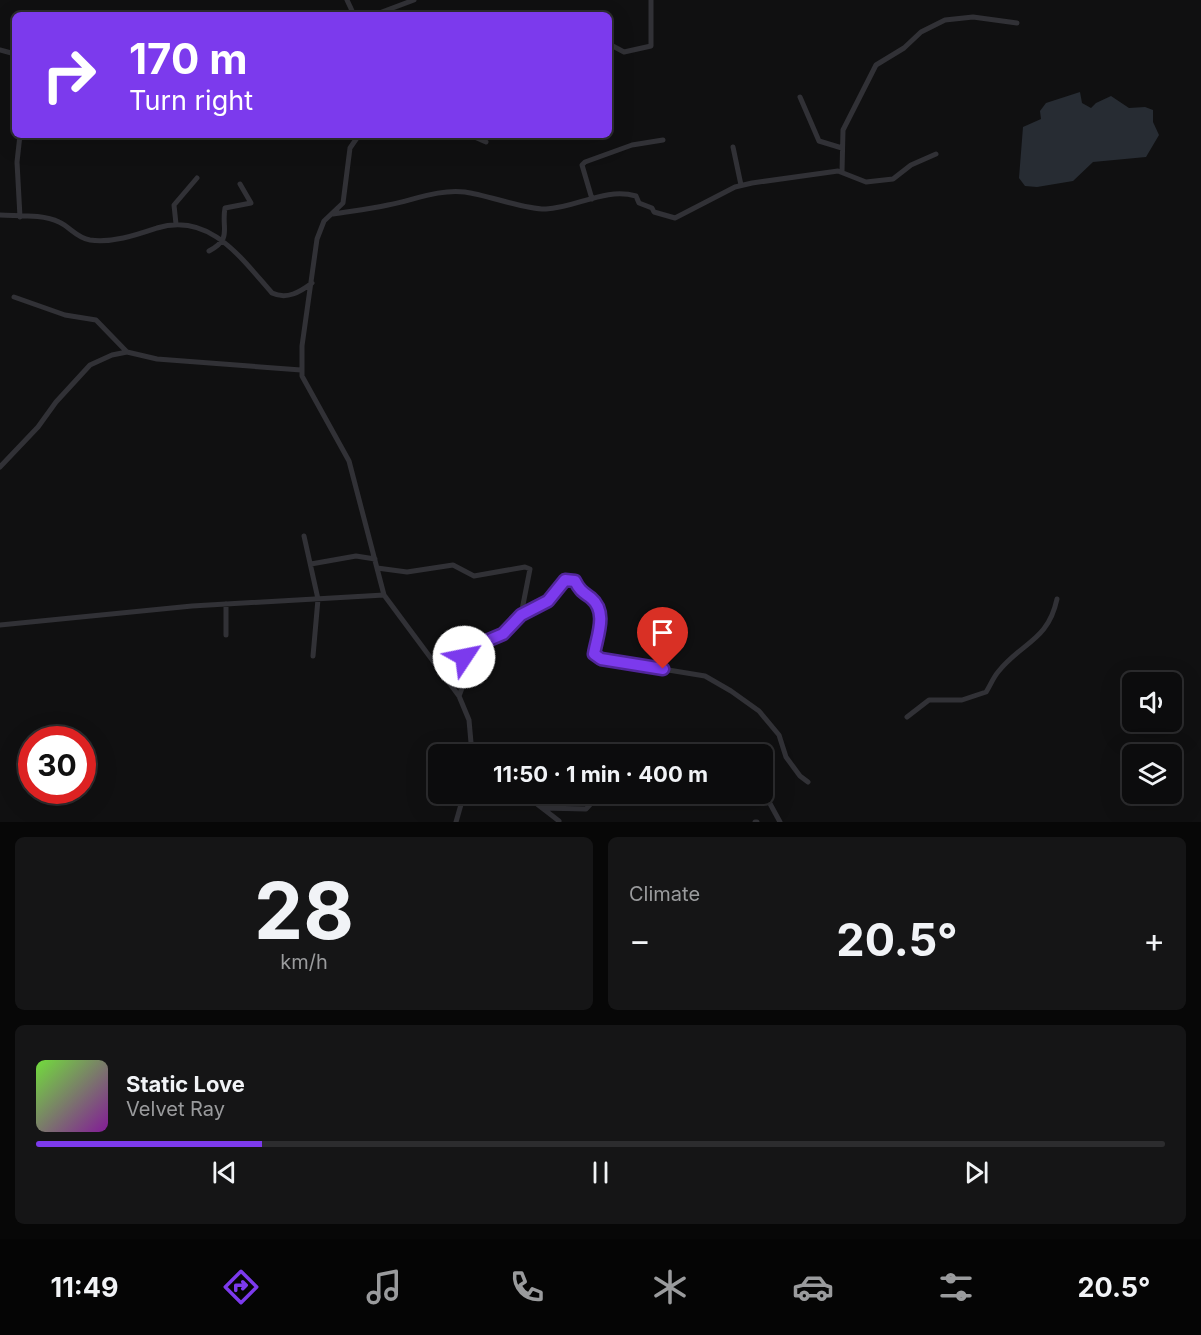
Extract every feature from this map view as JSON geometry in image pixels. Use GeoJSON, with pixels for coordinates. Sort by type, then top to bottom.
{"type":"FeatureCollection","features":[{"type":"Feature","properties":{"kind":"street"},"geometry":{"type":"LineString","coordinates":[[382,12],[414,0]]}},
{"type":"Feature","properties":{"kind":"street"},"geometry":{"type":"LineString","coordinates":[[612,46],[624,52],[651,46],[651,0]]}},
{"type":"Feature","properties":{"kind":"street"},"geometry":{"type":"LineString","coordinates":[[842,172],[843,130],[876,65],[904,48],[933,24],[962,17],[1017,23]]}},
{"type":"Feature","properties":{"kind":"street"},"geometry":{"type":"LineString","coordinates":[[800,97],[819,141],[842,148]]}},
{"type":"Feature","properties":{"kind":"street"},"geometry":{"type":"LineString","coordinates":[[20,138],[17,162],[20,216]]}},
{"type":"Feature","properties":{"kind":"street"},"geometry":{"type":"LineString","coordinates":[[357,138],[350,148],[343,203],[324,221],[317,239],[302,346],[302,376],[349,461],[384,595],[459,696],[469,720],[471,744]]}},
{"type":"Feature","properties":{"kind":"street"},"geometry":{"type":"LineString","coordinates":[[477,138],[486,142]]}},
{"type":"Feature","properties":{"kind":"street"},"geometry":{"type":"LineString","coordinates":[[592,199],[582,165],[585,162],[632,146],[663,140]]}},
{"type":"Feature","properties":{"kind":"street"},"geometry":{"type":"LineString","coordinates":[[734,147],[741,185]]}},
{"type":"Feature","properties":{"kind":"street"},"geometry":{"type":"LineString","coordinates":[[332,214],[389,205],[431,193],[463,192],[542,210],[564,208],[625,192],[636,196],[639,203],[652,208],[654,212],[675,218],[741,185],[838,171],[866,182],[892,179],[911,165],[936,154]]}},
{"type":"Feature","properties":{"kind":"street"},"geometry":{"type":"LineString","coordinates":[[176,224],[174,205],[197,178]]}},
{"type":"Feature","properties":{"kind":"street"},"geometry":{"type":"LineString","coordinates":[[209,251],[221,243],[226,227],[225,208],[251,203],[240,184]]}},
{"type":"Feature","properties":{"kind":"street"},"geometry":{"type":"LineString","coordinates":[[0,215],[56,220],[77,235],[98,240],[124,238],[176,224],[208,231],[222,238],[272,293],[279,296],[298,293],[312,283]]}},
{"type":"Feature","properties":{"kind":"street"},"geometry":{"type":"LineString","coordinates":[[14,297],[65,315],[96,320],[127,352]]}},
{"type":"Feature","properties":{"kind":"street"},"geometry":{"type":"LineString","coordinates":[[0,467],[38,427],[56,402],[90,365],[112,355],[127,352],[157,359],[302,370]]}},
{"type":"Feature","properties":{"kind":"street"},"geometry":{"type":"LineString","coordinates":[[304,536],[318,599],[312,656]]}},
{"type":"Feature","properties":{"kind":"street"},"geometry":{"type":"LineString","coordinates":[[311,564],[356,556],[375,559]]}},
{"type":"Feature","properties":{"kind":"street"},"geometry":{"type":"LineString","coordinates":[[377,568],[407,572],[453,565],[474,576],[530,568],[521,615]]}},
{"type":"Feature","properties":{"kind":"street"},"geometry":{"type":"LineString","coordinates":[[459,696],[465,680],[464,657],[470,648],[503,634],[521,615],[548,601],[565,580],[575,581],[582,593],[592,598],[600,610],[601,624],[594,654],[601,659],[705,676],[731,691],[765,719],[779,735],[786,757],[800,776],[808,782]]}},
{"type":"Feature","properties":{"kind":"street"},"geometry":{"type":"LineString","coordinates":[[0,625],[226,604],[384,595]]}},
{"type":"Feature","properties":{"kind":"street"},"geometry":{"type":"LineString","coordinates":[[907,717],[929,700],[962,700],[986,692],[998,672],[1047,628],[1057,599]]}},
{"type":"Feature","properties":{"kind":"street"},"geometry":{"type":"LineString","coordinates":[[226,604],[226,635]]}},
{"type":"Feature","properties":{"kind":"street"},"geometry":{"type":"LineString","coordinates":[[456,822],[461,804]]}},
{"type":"Feature","properties":{"kind":"street"},"geometry":{"type":"LineString","coordinates":[[533,804],[559,821]]}},
{"type":"Feature","properties":{"kind":"street"},"geometry":{"type":"LineString","coordinates":[[542,808],[586,809],[589,804]]}},
{"type":"Feature","properties":{"kind":"street"},"geometry":{"type":"LineString","coordinates":[[770,804],[780,822]]}},
{"type":"Feature","properties":{"kind":"shaded area"},"geometry":{"type":"Polygon","coordinates":[[[1080,92],[1082,103],[1091,108],[1111,96],[1129,108],[1145,107],[1153,110],[1153,122],[1159,135],[1146,157],[1093,162],[1073,181],[1037,187],[1025,186],[1019,178],[1023,127],[1041,119],[1040,111],[1046,103],[1080,92]]]}},
{"type":"Feature","properties":{"kind":"route"},"geometry":{"type":"LineString","coordinates":[[464,657],[470,648],[503,634],[521,615],[548,601],[565,580],[575,581],[582,593],[592,598],[600,610],[601,624],[594,654],[601,659],[663,669]]}}]}
